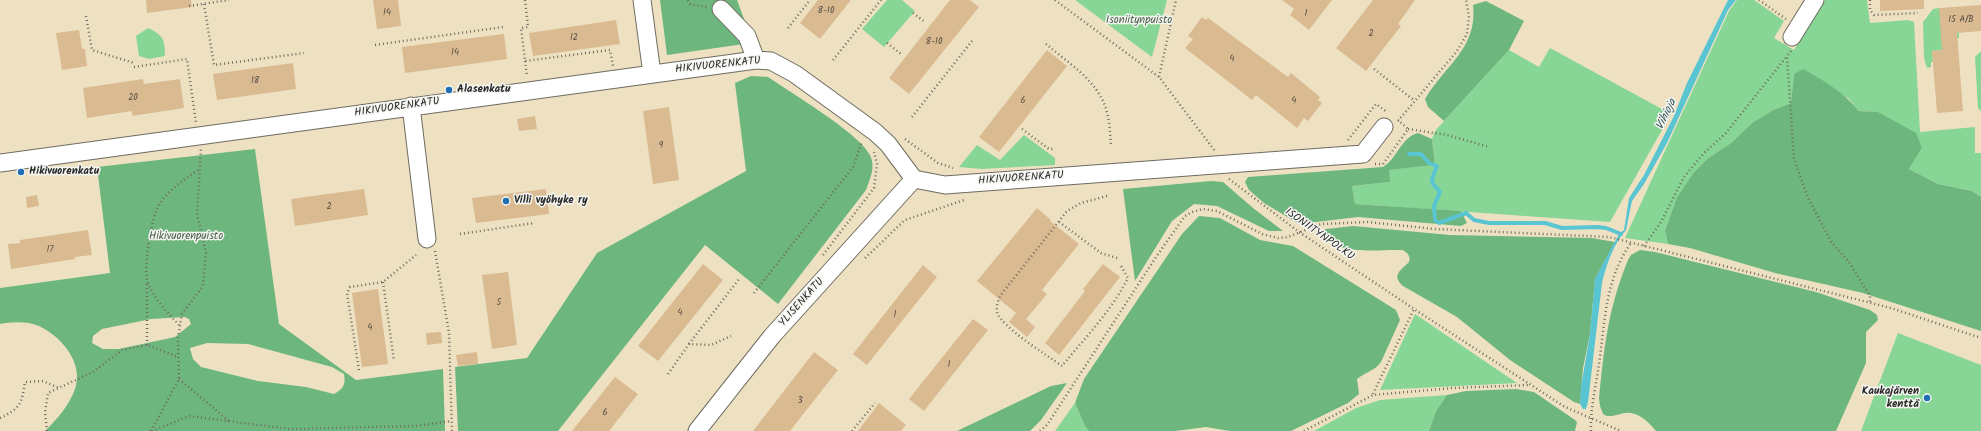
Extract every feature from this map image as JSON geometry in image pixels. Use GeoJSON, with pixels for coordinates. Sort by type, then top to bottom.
{"type":"FeatureCollection","features":[{"type":"Feature","properties":{"kind":"street"},"geometry":{"type":"LineString","coordinates":[[642,0],[652,74]]}},
{"type":"Feature","properties":{"kind":"street"},"geometry":{"type":"LineString","coordinates":[[1795,32],[1815,0]]}},
{"type":"Feature","properties":{"kind":"street"},"geometry":{"type":"LineString","coordinates":[[721,9],[747,36],[756,60]]}},
{"type":"Feature","properties":{"kind":"street","name":"HIKIVUORENKATU"},"geometry":{"type":"LineString","coordinates":[[0,163],[756,60],[770,61],[794,74],[875,132],[888,144],[914,179],[945,185],[1363,154],[1391,124]]}},
{"type":"Feature","properties":{"kind":"street"},"geometry":{"type":"LineString","coordinates":[[411,106],[427,238]]}},
{"type":"Feature","properties":{"kind":"street","name":"YLISENKATU"},"geometry":{"type":"LineString","coordinates":[[696,431],[772,336],[914,179]]}},
{"type":"Feature","properties":{"kind":"path"},"geometry":{"type":"LineString","coordinates":[[188,6],[230,0]]}},
{"type":"Feature","properties":{"kind":"path"},"geometry":{"type":"LineString","coordinates":[[525,0],[528,27],[520,28],[527,80]]}},
{"type":"Feature","properties":{"kind":"path"},"geometry":{"type":"LineString","coordinates":[[688,0],[690,4],[721,9]]}},
{"type":"Feature","properties":{"kind":"path"},"geometry":{"type":"LineString","coordinates":[[788,28],[810,0]]}},
{"type":"Feature","properties":{"kind":"path"},"geometry":{"type":"LineString","coordinates":[[833,60],[881,0]]}},
{"type":"Feature","properties":{"kind":"path"},"geometry":{"type":"LineString","coordinates":[[1056,0],[1159,77],[1218,154],[1210,155]]}},
{"type":"Feature","properties":{"kind":"path"},"geometry":{"type":"LineString","coordinates":[[1159,77],[1176,0]]}},
{"type":"Feature","properties":{"kind":"path"},"geometry":{"type":"LineString","coordinates":[[1391,124],[1415,101],[1457,51],[1467,34],[1469,16],[1466,0]]}},
{"type":"Feature","properties":{"kind":"path"},"geometry":{"type":"LineString","coordinates":[[1644,246],[1660,222],[1684,176],[1704,152],[1726,133],[1787,56],[1795,32],[1759,0]]}},
{"type":"Feature","properties":{"kind":"path"},"geometry":{"type":"LineString","coordinates":[[1870,0],[1870,10],[1874,15],[1918,13]]}},
{"type":"Feature","properties":{"kind":"path"},"geometry":{"type":"LineString","coordinates":[[204,4],[214,65],[304,53]]}},
{"type":"Feature","properties":{"kind":"path"},"geometry":{"type":"LineString","coordinates":[[913,13],[925,22]]}},
{"type":"Feature","properties":{"kind":"path"},"geometry":{"type":"LineString","coordinates":[[86,16],[92,50],[134,63]]}},
{"type":"Feature","properties":{"kind":"path"},"geometry":{"type":"LineString","coordinates":[[375,45],[503,27]]}},
{"type":"Feature","properties":{"kind":"path"},"geometry":{"type":"LineString","coordinates":[[912,117],[972,41]]}},
{"type":"Feature","properties":{"kind":"path"},"geometry":{"type":"LineString","coordinates":[[887,43],[901,54]]}},
{"type":"Feature","properties":{"kind":"path"},"geometry":{"type":"LineString","coordinates":[[1046,44],[1075,68],[1097,92],[1106,107],[1110,146]]}},
{"type":"Feature","properties":{"kind":"path"},"geometry":{"type":"LineString","coordinates":[[525,61],[610,50],[613,68],[621,67]]}},
{"type":"Feature","properties":{"kind":"path"},"geometry":{"type":"LineString","coordinates":[[1787,56],[1794,159],[1808,198],[1832,243],[1849,262],[1870,296],[1870,303]]}},
{"type":"Feature","properties":{"kind":"path"},"geometry":{"type":"LineString","coordinates":[[134,66],[188,59],[197,125],[189,126]]}},
{"type":"Feature","properties":{"kind":"path"},"geometry":{"type":"LineString","coordinates":[[1374,69],[1415,101]]}},
{"type":"Feature","properties":{"kind":"path"},"geometry":{"type":"LineString","coordinates":[[1344,145],[1376,104],[1391,124],[1408,129],[1447,135],[1489,147]]}},
{"type":"Feature","properties":{"kind":"path"},"geometry":{"type":"LineString","coordinates":[[1022,129],[1049,149],[1055,149]]}},
{"type":"Feature","properties":{"kind":"path"},"geometry":{"type":"LineString","coordinates":[[1367,165],[1383,164],[1408,129]]}},
{"type":"Feature","properties":{"kind":"path"},"geometry":{"type":"LineString","coordinates":[[754,293],[853,167],[864,137],[867,141]]}},
{"type":"Feature","properties":{"kind":"path"},"geometry":{"type":"LineString","coordinates":[[901,137],[938,163],[958,170]]}},
{"type":"Feature","properties":{"kind":"path"},"geometry":{"type":"LineString","coordinates":[[819,260],[874,188],[877,164],[874,150],[870,146]]}},
{"type":"Feature","properties":{"kind":"path"},"geometry":{"type":"LineString","coordinates":[[151,431],[179,379],[178,338],[182,314],[203,286],[206,253],[197,214],[201,147]]}},
{"type":"Feature","properties":{"kind":"path"},"geometry":{"type":"LineString","coordinates":[[146,345],[148,240],[158,205],[180,182],[200,169]]}},
{"type":"Feature","properties":{"kind":"path","name":"ISONIITYNPOLKU"},"geometry":{"type":"LineString","coordinates":[[1232,175],[1224,176],[1298,232],[1414,309],[1565,407],[1621,431]]}},
{"type":"Feature","properties":{"kind":"path"},"geometry":{"type":"LineString","coordinates":[[1107,196],[1081,203],[1067,211],[1000,296],[997,311],[1000,319],[1062,366],[1102,317],[1124,286],[1128,278],[1121,266]]}},
{"type":"Feature","properties":{"kind":"path"},"geometry":{"type":"LineString","coordinates":[[860,263],[905,220],[969,198]]}},
{"type":"Feature","properties":{"kind":"path"},"geometry":{"type":"LineString","coordinates":[[1040,431],[1047,425],[1156,257],[1185,216],[1203,209],[1217,211],[1262,234],[1278,238],[1321,224],[1368,222],[1435,230],[1609,238],[1870,303],[1981,338]]}},
{"type":"Feature","properties":{"kind":"path"},"geometry":{"type":"LineString","coordinates":[[1059,222],[1101,253],[1120,259]]}},
{"type":"Feature","properties":{"kind":"path"},"geometry":{"type":"LineString","coordinates":[[460,234],[534,223]]}},
{"type":"Feature","properties":{"kind":"path"},"geometry":{"type":"LineString","coordinates":[[427,238],[436,253],[449,333],[452,386],[452,431]]}},
{"type":"Feature","properties":{"kind":"path"},"geometry":{"type":"LineString","coordinates":[[1591,431],[1590,418],[1609,292],[1616,268],[1631,243]]}},
{"type":"Feature","properties":{"kind":"path"},"geometry":{"type":"LineString","coordinates":[[359,370],[347,293],[350,287],[383,282],[416,255]]}},
{"type":"Feature","properties":{"kind":"path"},"geometry":{"type":"LineString","coordinates":[[668,374],[739,279]]}},
{"type":"Feature","properties":{"kind":"path"},"geometry":{"type":"LineString","coordinates":[[147,280],[163,308],[180,325]]}},
{"type":"Feature","properties":{"kind":"path"},"geometry":{"type":"LineString","coordinates":[[383,282],[394,361]]}},
{"type":"Feature","properties":{"kind":"path"},"geometry":{"type":"LineString","coordinates":[[1373,395],[1414,309]]}},
{"type":"Feature","properties":{"kind":"path"},"geometry":{"type":"LineString","coordinates":[[689,344],[711,345],[731,336]]}},
{"type":"Feature","properties":{"kind":"path"},"geometry":{"type":"LineString","coordinates":[[47,431],[45,412],[48,393],[93,372],[122,350],[146,345],[178,357]]}},
{"type":"Feature","properties":{"kind":"path"},"geometry":{"type":"LineString","coordinates":[[179,379],[230,422]]}},
{"type":"Feature","properties":{"kind":"path"},"geometry":{"type":"LineString","coordinates":[[0,418],[14,412],[21,403],[25,382],[43,382],[60,388]]}},
{"type":"Feature","properties":{"kind":"path"},"geometry":{"type":"LineString","coordinates":[[1304,431],[1373,395],[1453,388],[1530,385]]}},
{"type":"Feature","properties":{"kind":"path"},"geometry":{"type":"LineString","coordinates":[[852,431],[875,403]]}},
{"type":"Feature","properties":{"kind":"path"},"geometry":{"type":"LineString","coordinates":[[151,431],[189,416],[290,429],[416,426],[451,421]]}},
{"type":"Feature","properties":{"kind":"green space"},"geometry":{"type":"Polygon","coordinates":[[[660,0],[737,0],[747,27],[744,44],[667,55],[660,0]]]}},
{"type":"Feature","properties":{"kind":"green space"},"geometry":{"type":"Polygon","coordinates":[[[887,0],[902,0],[915,11],[884,47],[862,29],[887,0]]]}},
{"type":"Feature","properties":{"kind":"green space","name":"Isoniitynpuisto"},"geometry":{"type":"Polygon","coordinates":[[[1075,0],[1167,0],[1152,57],[1075,0]]]}},
{"type":"Feature","properties":{"kind":"green space"},"geometry":{"type":"Polygon","coordinates":[[[1737,0],[1754,0],[1784,21],[1774,38],[1794,50],[1825,0],[1867,0],[1870,23],[1908,20],[1914,22],[1920,132],[1975,127],[1975,153],[1981,153],[1981,197],[1972,191],[1938,184],[1909,169],[1922,148],[1878,112],[1859,111],[1848,98],[1794,74],[1791,103],[1773,110],[1752,123],[1731,143],[1707,159],[1694,172],[1677,197],[1665,229],[1668,244],[1625,238],[1729,11],[1737,0]]]}},
{"type":"Feature","properties":{"kind":"green space"},"geometry":{"type":"Polygon","coordinates":[[[1486,1],[1524,21],[1509,50],[1444,121],[1428,107],[1425,99],[1465,45],[1473,20],[1473,5],[1486,1]]]}},
{"type":"Feature","properties":{"kind":"green space"},"geometry":{"type":"Polygon","coordinates":[[[1939,8],[1959,32],[1959,38],[1944,39],[1944,50],[1932,51],[1933,62],[1931,62],[1931,67],[1927,68],[1924,58],[1923,22],[1933,9],[1939,8]]]}},
{"type":"Feature","properties":{"kind":"green space"},"geometry":{"type":"Polygon","coordinates":[[[148,28],[160,35],[162,38],[164,42],[165,56],[149,59],[139,56],[136,36],[148,28]]]}},
{"type":"Feature","properties":{"kind":"green space"},"geometry":{"type":"Polygon","coordinates":[[[1550,48],[1671,114],[1610,222],[1355,204],[1352,186],[1390,182],[1388,170],[1435,165],[1432,139],[1435,131],[1509,50],[1539,67],[1550,48]]]}},
{"type":"Feature","properties":{"kind":"green space"},"geometry":{"type":"Polygon","coordinates":[[[1981,51],[1981,111],[1978,108],[1975,57],[1981,51]]]}},
{"type":"Feature","properties":{"kind":"green space"},"geometry":{"type":"Polygon","coordinates":[[[1803,69],[1833,87],[1847,98],[1859,111],[1878,112],[1916,133],[1922,148],[1909,169],[1938,184],[1972,191],[1981,197],[1981,331],[1863,293],[1775,273],[1690,248],[1668,244],[1665,230],[1677,197],[1694,172],[1707,159],[1731,143],[1752,123],[1773,110],[1791,103],[1794,74],[1803,69]]]}},
{"type":"Feature","properties":{"kind":"green space"},"geometry":{"type":"Polygon","coordinates":[[[751,76],[768,77],[807,103],[853,136],[863,146],[872,159],[872,173],[866,190],[778,304],[705,245],[558,431],[458,431],[455,367],[527,358],[597,253],[746,171],[735,83],[751,76]]]}},
{"type":"Feature","properties":{"kind":"green space"},"geometry":{"type":"Polygon","coordinates":[[[1418,133],[1432,139],[1435,165],[1389,170],[1390,182],[1352,186],[1355,204],[1461,211],[1467,223],[1461,226],[1358,217],[1299,224],[1264,203],[1249,190],[1245,182],[1248,177],[1383,167],[1392,159],[1407,139],[1418,133]]]}},
{"type":"Feature","properties":{"kind":"green space"},"geometry":{"type":"Polygon","coordinates":[[[1024,135],[1055,158],[1055,165],[982,169],[959,167],[977,145],[1000,160],[1024,135]]]}},
{"type":"Feature","properties":{"kind":"green space","name":"Hikivuorenpuisto"},"geometry":{"type":"Polygon","coordinates":[[[255,149],[279,324],[356,380],[443,369],[445,431],[45,431],[66,407],[75,389],[77,379],[74,361],[63,344],[56,337],[39,326],[20,322],[0,324],[0,288],[110,273],[97,167],[255,149]],[[185,317],[151,319],[102,329],[93,336],[92,343],[103,349],[119,349],[175,337],[191,324],[189,319],[185,317]],[[207,343],[190,348],[193,359],[201,367],[258,381],[306,387],[334,394],[342,388],[345,381],[344,374],[332,367],[248,344],[207,343]]]}},
{"type":"Feature","properties":{"kind":"green space"},"geometry":{"type":"Polygon","coordinates":[[[1211,181],[1223,182],[1283,231],[1269,231],[1217,206],[1194,204],[1172,221],[1135,281],[1123,189],[1211,181]]]}},
{"type":"Feature","properties":{"kind":"green space"},"geometry":{"type":"Polygon","coordinates":[[[1199,216],[1220,218],[1260,240],[1293,246],[1396,310],[1400,320],[1381,362],[1379,365],[1357,379],[1359,394],[1348,403],[1291,431],[1230,431],[1206,427],[1175,431],[1089,431],[1085,426],[1075,403],[1084,379],[1182,234],[1199,216]]]}},
{"type":"Feature","properties":{"kind":"green space"},"geometry":{"type":"Polygon","coordinates":[[[1353,226],[1450,235],[1592,238],[1615,242],[1595,279],[1590,334],[1583,368],[1580,404],[1574,402],[1510,360],[1457,317],[1403,286],[1399,282],[1398,273],[1409,262],[1409,256],[1402,250],[1349,249],[1330,242],[1324,236],[1324,230],[1326,229],[1353,226]]]}},
{"type":"Feature","properties":{"kind":"green space"},"geometry":{"type":"Polygon","coordinates":[[[1640,250],[1655,252],[1816,292],[1870,310],[1877,315],[1878,320],[1866,332],[1866,363],[1836,431],[1656,431],[1645,420],[1635,414],[1624,413],[1606,416],[1603,414],[1599,399],[1605,345],[1611,312],[1628,260],[1631,255],[1640,250]]]}},
{"type":"Feature","properties":{"kind":"green space"},"geometry":{"type":"Polygon","coordinates":[[[1415,314],[1517,383],[1380,390],[1415,314]]]}},
{"type":"Feature","properties":{"kind":"green space","name":"Kaukajärven kenttä"},"geometry":{"type":"Polygon","coordinates":[[[1898,333],[1981,365],[1981,431],[1861,431],[1898,333]]]}},
{"type":"Feature","properties":{"kind":"green space"},"geometry":{"type":"Polygon","coordinates":[[[1067,383],[1041,420],[1030,431],[957,431],[1051,386],[1067,383]]]}},
{"type":"Feature","properties":{"kind":"green space"},"geometry":{"type":"Polygon","coordinates":[[[1516,389],[1534,392],[1575,420],[1577,422],[1575,431],[1429,431],[1436,411],[1447,395],[1466,391],[1516,389]]]}},
{"type":"Feature","properties":{"kind":"green space"},"geometry":{"type":"Polygon","coordinates":[[[1447,395],[1436,411],[1429,431],[1314,431],[1356,408],[1380,400],[1447,395]]]}},
{"type":"Feature","properties":{"kind":"green space"},"geometry":{"type":"Polygon","coordinates":[[[1075,403],[1085,426],[1089,431],[1055,431],[1075,403]]]}},
{"type":"Feature","properties":{"kind":"water"},"geometry":{"type":"Polygon","coordinates":[[[1728,0],[1736,0],[1728,10],[1667,143],[1644,184],[1632,201],[1626,230],[1614,248],[1608,262],[1602,283],[1588,402],[1586,409],[1583,409],[1580,404],[1581,387],[1590,334],[1595,279],[1619,234],[1624,230],[1629,198],[1644,175],[1674,116],[1687,83],[1728,0]]]}},
{"type":"Feature","properties":{"kind":"building"},"geometry":{"type":"Polygon","coordinates":[[[146,0],[191,0],[192,7],[147,13],[146,0]]]}},
{"type":"Feature","properties":{"kind":"building"},"geometry":{"type":"Polygon","coordinates":[[[373,0],[398,0],[401,26],[377,29],[373,0]]]}},
{"type":"Feature","properties":{"kind":"building"},"geometry":{"type":"Polygon","coordinates":[[[818,0],[851,0],[820,39],[800,23],[818,0]]]}},
{"type":"Feature","properties":{"kind":"building"},"geometry":{"type":"Polygon","coordinates":[[[950,0],[970,0],[979,7],[909,94],[889,78],[950,0]]]}},
{"type":"Feature","properties":{"kind":"building"},"geometry":{"type":"Polygon","coordinates":[[[1282,0],[1332,0],[1309,30],[1290,15],[1294,9],[1282,0]]]}},
{"type":"Feature","properties":{"kind":"building"},"geometry":{"type":"Polygon","coordinates":[[[1373,0],[1415,0],[1398,24],[1401,26],[1366,71],[1336,48],[1373,0]]]}},
{"type":"Feature","properties":{"kind":"building"},"geometry":{"type":"Polygon","coordinates":[[[1880,0],[1924,0],[1924,9],[1880,11],[1880,0]]]}},
{"type":"Feature","properties":{"kind":"building"},"geometry":{"type":"Polygon","coordinates":[[[1981,5],[1981,31],[1957,33],[1963,111],[1937,113],[1932,51],[1942,50],[1939,8],[1981,5]]]}},
{"type":"Feature","properties":{"kind":"building"},"geometry":{"type":"Polygon","coordinates":[[[1202,17],[1206,20],[1208,18],[1288,77],[1291,73],[1320,97],[1318,100],[1322,103],[1308,121],[1304,118],[1297,128],[1256,95],[1252,100],[1185,48],[1193,39],[1188,36],[1202,17]]]}},
{"type":"Feature","properties":{"kind":"building"},"geometry":{"type":"Polygon","coordinates":[[[616,20],[620,44],[533,56],[529,33],[616,20]]]}},
{"type":"Feature","properties":{"kind":"building"},"geometry":{"type":"Polygon","coordinates":[[[79,30],[82,49],[85,49],[87,66],[62,70],[56,33],[79,30]]]}},
{"type":"Feature","properties":{"kind":"building"},"geometry":{"type":"Polygon","coordinates":[[[504,34],[507,59],[405,73],[402,47],[504,34]]]}},
{"type":"Feature","properties":{"kind":"building"},"geometry":{"type":"Polygon","coordinates":[[[1047,50],[1067,66],[999,152],[979,137],[1047,50]]]}},
{"type":"Feature","properties":{"kind":"building"},"geometry":{"type":"Polygon","coordinates":[[[293,63],[296,89],[217,100],[213,74],[293,63]]]}},
{"type":"Feature","properties":{"kind":"building"},"geometry":{"type":"Polygon","coordinates":[[[143,79],[144,84],[180,79],[184,108],[132,116],[132,111],[87,118],[83,88],[143,79]]]}},
{"type":"Feature","properties":{"kind":"building"},"geometry":{"type":"Polygon","coordinates":[[[669,107],[679,180],[653,184],[643,111],[669,107]]]}},
{"type":"Feature","properties":{"kind":"building"},"geometry":{"type":"Polygon","coordinates":[[[535,116],[537,129],[519,131],[517,119],[535,116]]]}},
{"type":"Feature","properties":{"kind":"building"},"geometry":{"type":"Polygon","coordinates":[[[364,189],[368,215],[295,226],[291,199],[364,189]]]}},
{"type":"Feature","properties":{"kind":"building"},"geometry":{"type":"Polygon","coordinates":[[[546,189],[549,214],[476,223],[472,198],[546,189]]]}},
{"type":"Feature","properties":{"kind":"building"},"geometry":{"type":"Polygon","coordinates":[[[37,195],[39,206],[27,208],[26,197],[37,195]]]}},
{"type":"Feature","properties":{"kind":"building"},"geometry":{"type":"Polygon","coordinates":[[[1037,208],[1051,220],[1050,221],[1079,244],[1042,290],[1047,294],[1026,319],[1035,327],[1027,337],[1009,322],[1016,313],[977,281],[1037,208]]]}},
{"type":"Feature","properties":{"kind":"building"},"geometry":{"type":"Polygon","coordinates":[[[88,230],[92,255],[11,269],[8,244],[20,243],[20,240],[88,230]]]}},
{"type":"Feature","properties":{"kind":"building"},"geometry":{"type":"Polygon","coordinates":[[[703,264],[723,280],[658,361],[638,346],[703,264]]]}},
{"type":"Feature","properties":{"kind":"building"},"geometry":{"type":"Polygon","coordinates":[[[1103,264],[1120,277],[1059,355],[1045,343],[1085,291],[1083,289],[1103,264]]]}},
{"type":"Feature","properties":{"kind":"building"},"geometry":{"type":"Polygon","coordinates":[[[923,265],[937,277],[867,365],[853,354],[923,265]]]}},
{"type":"Feature","properties":{"kind":"building"},"geometry":{"type":"Polygon","coordinates":[[[508,272],[517,345],[492,349],[482,275],[508,272]]]}},
{"type":"Feature","properties":{"kind":"building"},"geometry":{"type":"Polygon","coordinates":[[[378,289],[388,364],[362,367],[352,293],[378,289]]]}},
{"type":"Feature","properties":{"kind":"building"},"geometry":{"type":"Polygon","coordinates":[[[973,319],[988,330],[924,411],[909,399],[973,319]]]}},
{"type":"Feature","properties":{"kind":"building"},"geometry":{"type":"Polygon","coordinates":[[[441,332],[442,343],[427,345],[426,333],[441,332]]]}},
{"type":"Feature","properties":{"kind":"building"},"geometry":{"type":"Polygon","coordinates":[[[477,352],[478,364],[458,366],[456,355],[477,352]]]}},
{"type":"Feature","properties":{"kind":"building"},"geometry":{"type":"Polygon","coordinates":[[[814,352],[838,370],[790,431],[753,431],[814,352]]]}},
{"type":"Feature","properties":{"kind":"building"},"geometry":{"type":"Polygon","coordinates":[[[615,377],[638,394],[609,431],[572,431],[615,377]]]}},
{"type":"Feature","properties":{"kind":"building"},"geometry":{"type":"Polygon","coordinates":[[[879,403],[906,425],[901,431],[858,431],[879,403]]]}},
{"type":"Feature","properties":{"kind":"waterway"},"geometry":{"type":"LineString","coordinates":[[1409,154],[1421,154],[1429,163],[1437,166],[1432,179],[1433,184],[1440,192],[1434,206],[1435,220],[1439,223],[1466,213],[1474,220],[1489,223],[1545,223],[1562,228],[1597,227],[1606,228],[1621,234]]}},
{"type":"Feature","properties":{"kind":"place","name":"Alasenkatu"},"geometry":{"type":"Point","coordinates":[449,90]}},
{"type":"Feature","properties":{"kind":"place","name":"Hikivuorenkatu"},"geometry":{"type":"Point","coordinates":[21,172]}},
{"type":"Feature","properties":{"kind":"place","name":"Villi vyöhyke ry"},"geometry":{"type":"Point","coordinates":[506,201]}},
{"type":"Feature","properties":{"kind":"place","name":"Kaukajärven kenttä"},"geometry":{"type":"Point","coordinates":[1927,398]}},
{"type":"Feature","properties":{"kind":"water label","name":"Vihioja"},"geometry":{"type":"Point","coordinates":[1667,115]}}]}
